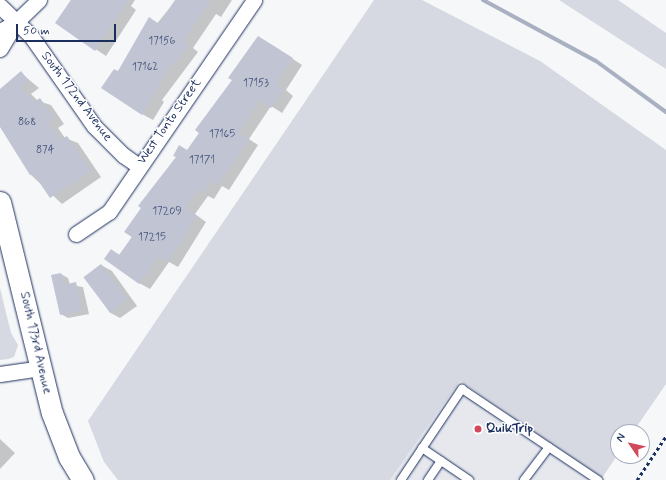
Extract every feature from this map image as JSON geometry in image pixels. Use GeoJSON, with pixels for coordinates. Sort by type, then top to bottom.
{"type":"FeatureCollection","features":[{"type":"Feature","properties":{"kind":"street"},"geometry":{"type":"LineString","coordinates":[[0,49],[16,22],[38,0]]}},
{"type":"Feature","properties":{"kind":"street","name":"West Tonto Street"},"geometry":{"type":"LineString","coordinates":[[76,234],[109,212],[139,166],[254,0]]}},
{"type":"Feature","properties":{"kind":"street","name":"South 172nd Avenue"},"geometry":{"type":"LineString","coordinates":[[0,6],[16,22],[60,74],[94,126],[123,155],[139,166]]}},
{"type":"Feature","properties":{"kind":"street"},"geometry":{"type":"LineString","coordinates":[[0,31],[16,22]]}},
{"type":"Feature","properties":{"kind":"street","name":"South 173rd Avenue"},"geometry":{"type":"LineString","coordinates":[[0,202],[52,413],[69,457],[83,480]]}},
{"type":"Feature","properties":{"kind":"street"},"geometry":{"type":"LineString","coordinates":[[0,374],[41,368]]}},
{"type":"Feature","properties":{"kind":"lane"},"geometry":{"type":"LineString","coordinates":[[401,480],[462,389],[598,480]]}},
{"type":"Feature","properties":{"kind":"lane"},"geometry":{"type":"LineString","coordinates":[[524,480],[549,447]]}},
{"type":"Feature","properties":{"kind":"lane"},"geometry":{"type":"LineString","coordinates":[[422,448],[469,480]]}},
{"type":"Feature","properties":{"kind":"lane"},"geometry":{"type":"LineString","coordinates":[[428,480],[441,461]]}},
{"type":"Feature","properties":{"kind":"path"},"geometry":{"type":"LineString","coordinates":[[637,480],[666,436]]}},
{"type":"Feature","properties":{"kind":"shaded area"},"geometry":{"type":"Polygon","coordinates":[[[374,0],[422,0],[540,61],[666,150],[666,384],[638,424],[610,424],[610,464],[611,464],[602,478],[460,381],[390,480],[118,480],[104,462],[88,421],[374,0]]]}},
{"type":"Feature","properties":{"kind":"shaded area"},"geometry":{"type":"Polygon","coordinates":[[[559,0],[618,0],[666,33],[666,69],[559,0]]]}},
{"type":"Feature","properties":{"kind":"shaded area"},"geometry":{"type":"Polygon","coordinates":[[[0,288],[11,333],[18,345],[14,357],[0,360],[0,288]]]}},
{"type":"Feature","properties":{"kind":"shaded area","name":"QuikTrip"},"geometry":{"type":"Polygon","coordinates":[[[460,381],[605,480],[390,480],[460,381]]]}},
{"type":"Feature","properties":{"kind":"building"},"geometry":{"type":"Polygon","coordinates":[[[71,0],[128,0],[95,51],[55,23],[71,0]]]}},
{"type":"Feature","properties":{"kind":"building"},"geometry":{"type":"Polygon","coordinates":[[[175,0],[211,0],[183,41],[189,45],[175,64],[172,62],[142,115],[101,88],[114,69],[118,71],[149,17],[159,24],[175,0]]]}},
{"type":"Feature","properties":{"kind":"building"},"geometry":{"type":"Polygon","coordinates":[[[258,36],[293,58],[276,84],[284,89],[271,108],[260,100],[239,133],[249,139],[218,185],[212,181],[203,194],[198,190],[185,208],[196,215],[181,243],[167,262],[159,256],[139,284],[104,259],[111,249],[119,255],[132,237],[124,232],[141,208],[138,206],[176,157],[173,156],[179,145],[187,150],[199,133],[195,130],[232,80],[228,78],[258,36]]]}},
{"type":"Feature","properties":{"kind":"building"},"geometry":{"type":"Polygon","coordinates":[[[21,71],[29,81],[21,87],[34,102],[40,98],[54,118],[48,122],[60,140],[67,136],[91,171],[50,198],[33,173],[30,175],[0,127],[0,89],[21,71]]]}},
{"type":"Feature","properties":{"kind":"building"},"geometry":{"type":"Polygon","coordinates":[[[101,264],[127,299],[110,312],[83,277],[101,264]]]}},
{"type":"Feature","properties":{"kind":"building"},"geometry":{"type":"Polygon","coordinates":[[[61,273],[64,285],[76,282],[82,310],[60,315],[51,275],[61,273]]]}},
{"type":"Feature","properties":{"kind":"waterway"},"geometry":{"type":"LineString","coordinates":[[483,0],[596,61],[666,112]]}},
{"type":"Feature","properties":{"kind":"place","name":"QuikTrip"},"geometry":{"type":"Point","coordinates":[478,429]}}]}
